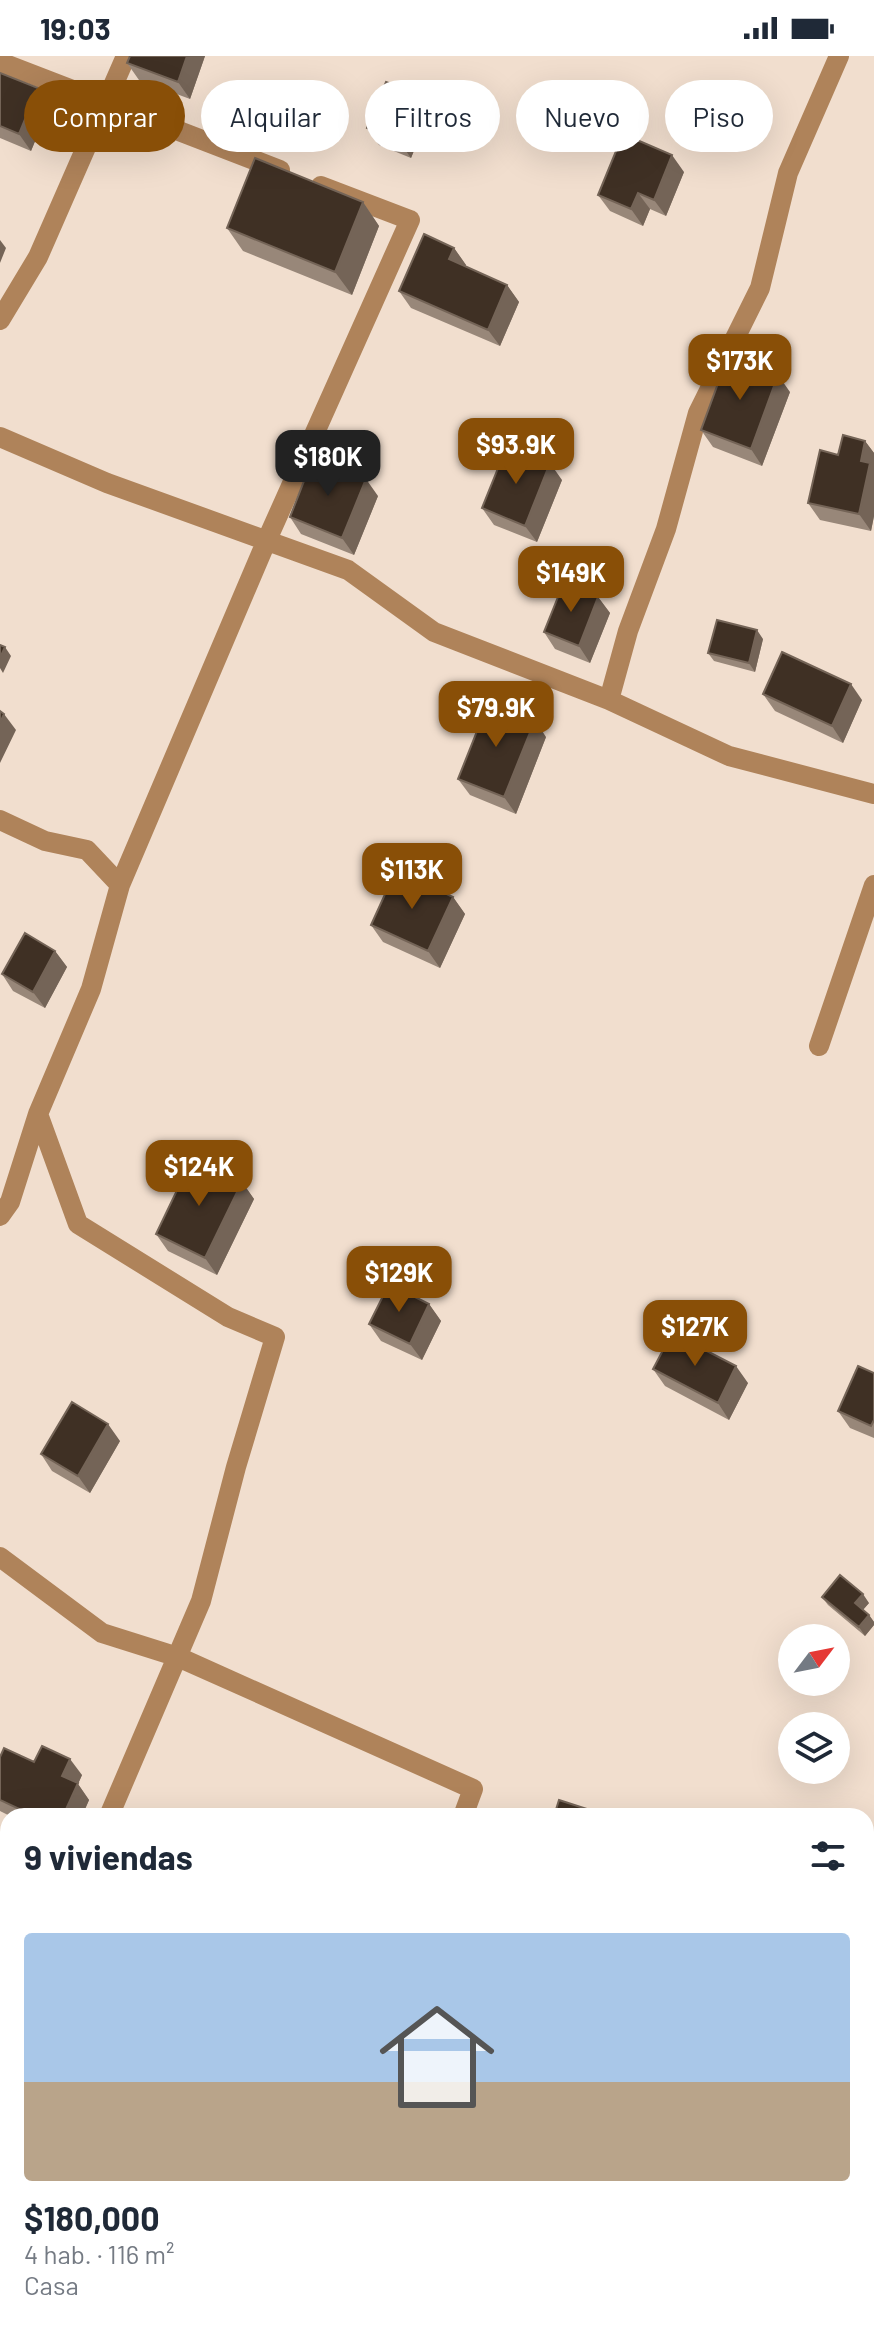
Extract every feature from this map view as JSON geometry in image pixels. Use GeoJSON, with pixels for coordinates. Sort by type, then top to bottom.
{"type":"FeatureCollection","features":[{"type":"Feature","properties":{"kind":"lane"},"geometry":{"type":"LineString","coordinates":[[115,80],[126,56]]}},
{"type":"Feature","properties":{"kind":"lane"},"geometry":{"type":"LineString","coordinates":[[609,700],[628,631],[666,529],[698,413],[760,288],[788,173],[839,56]]}},
{"type":"Feature","properties":{"kind":"lane"},"geometry":{"type":"LineString","coordinates":[[0,62],[48,80]]}},
{"type":"Feature","properties":{"kind":"lane"},"geometry":{"type":"LineString","coordinates":[[0,1216],[10,1202],[38,1114],[91,989],[120,885],[266,542],[410,220],[185,132]]}},
{"type":"Feature","properties":{"kind":"lane"},"geometry":{"type":"LineString","coordinates":[[0,320],[38,257],[83,152]]}},
{"type":"Feature","properties":{"kind":"lane"},"geometry":{"type":"LineString","coordinates":[[0,437],[107,483],[348,570],[434,632],[609,700],[729,756],[874,794]]}},
{"type":"Feature","properties":{"kind":"lane"},"geometry":{"type":"LineString","coordinates":[[0,820],[45,841],[87,850],[120,885]]}},
{"type":"Feature","properties":{"kind":"lane"},"geometry":{"type":"LineString","coordinates":[[819,1046],[874,885]]}},
{"type":"Feature","properties":{"kind":"lane"},"geometry":{"type":"LineString","coordinates":[[38,1114],[78,1224],[228,1317],[275,1337],[236,1467],[201,1601],[112,1808]]}},
{"type":"Feature","properties":{"kind":"lane"},"geometry":{"type":"LineString","coordinates":[[0,1557],[102,1633],[178,1657],[473,1789],[466,1808]]}},
{"type":"Feature","properties":{"kind":"building"},"geometry":{"type":"Polygon","coordinates":[[[130,56],[187,56],[179,80],[127,63],[130,56]]]}},
{"type":"Feature","properties":{"kind":"building"},"geometry":{"type":"Polygon","coordinates":[[[0,73],[24,82],[24,122],[19,134],[0,126],[0,73]]]}},
{"type":"Feature","properties":{"kind":"building"},"geometry":{"type":"Polygon","coordinates":[[[649,145],[672,155],[654,200],[638,193],[631,209],[598,195],[616,152],[649,152],[649,145]]]}},
{"type":"Feature","properties":{"kind":"building"},"geometry":{"type":"Polygon","coordinates":[[[255,158],[363,202],[335,272],[227,228],[255,158]]]}},
{"type":"Feature","properties":{"kind":"building"},"geometry":{"type":"Polygon","coordinates":[[[424,234],[454,248],[449,259],[507,285],[488,330],[399,291],[424,234]]]}},
{"type":"Feature","properties":{"kind":"building"},"geometry":{"type":"Polygon","coordinates":[[[728,356],[778,375],[751,449],[701,430],[728,356]]]}},
{"type":"Feature","properties":{"kind":"building"},"geometry":{"type":"Polygon","coordinates":[[[843,435],[865,441],[861,461],[870,463],[859,514],[808,503],[820,450],[838,455],[843,435]]]}},
{"type":"Feature","properties":{"kind":"building"},"geometry":{"type":"Polygon","coordinates":[[[507,446],[550,463],[525,526],[482,508],[507,446]]]}},
{"type":"Feature","properties":{"kind":"building"},"geometry":{"type":"Polygon","coordinates":[[[313,458],[366,479],[342,538],[290,517],[313,458]]]}},
{"type":"Feature","properties":{"kind":"building"},"geometry":{"type":"Polygon","coordinates":[[[564,582],[598,597],[579,646],[544,632],[564,582]]]}},
{"type":"Feature","properties":{"kind":"building"},"geometry":{"type":"Polygon","coordinates":[[[717,620],[757,630],[749,663],[708,653],[717,620]]]}},
{"type":"Feature","properties":{"kind":"building"},"geometry":{"type":"Polygon","coordinates":[[[782,652],[851,684],[832,726],[763,694],[782,652]]]}},
{"type":"Feature","properties":{"kind":"building"},"geometry":{"type":"Polygon","coordinates":[[[489,701],[535,720],[504,797],[458,779],[489,701]]]}},
{"type":"Feature","properties":{"kind":"building"},"geometry":{"type":"Polygon","coordinates":[[[396,870],[453,897],[428,951],[371,925],[396,870]]]}},
{"type":"Feature","properties":{"kind":"building"},"geometry":{"type":"Polygon","coordinates":[[[25,933],[55,951],[33,992],[2,974],[25,933]]]}},
{"type":"Feature","properties":{"kind":"building"},"geometry":{"type":"Polygon","coordinates":[[[192,1159],[242,1182],[205,1258],[156,1234],[192,1159]]]}},
{"type":"Feature","properties":{"kind":"building"},"geometry":{"type":"Polygon","coordinates":[[[389,1284],[429,1304],[410,1344],[369,1324],[389,1284]]]}},
{"type":"Feature","properties":{"kind":"building"},"geometry":{"type":"Polygon","coordinates":[[[672,1333],[736,1366],[718,1403],[653,1369],[672,1333]]]}},
{"type":"Feature","properties":{"kind":"building"},"geometry":{"type":"Polygon","coordinates":[[[858,1366],[874,1373],[874,1420],[871,1426],[838,1411],[858,1366]]]}},
{"type":"Feature","properties":{"kind":"building"},"geometry":{"type":"Polygon","coordinates":[[[72,1402],[108,1424],[78,1476],[41,1454],[72,1402]]]}},
{"type":"Feature","properties":{"kind":"building"},"geometry":{"type":"Polygon","coordinates":[[[840,1575],[863,1594],[855,1603],[869,1615],[859,1627],[822,1597],[840,1575]]]}},
{"type":"Feature","properties":{"kind":"building"},"geometry":{"type":"Polygon","coordinates":[[[42,1746],[70,1759],[62,1776],[78,1783],[67,1808],[17,1808],[0,1800],[0,1757],[4,1748],[34,1762],[42,1746]]]}},
{"type":"Feature","properties":{"kind":"building"},"geometry":{"type":"Polygon","coordinates":[[[559,1800],[584,1808],[556,1808],[559,1800]]]}}]}
